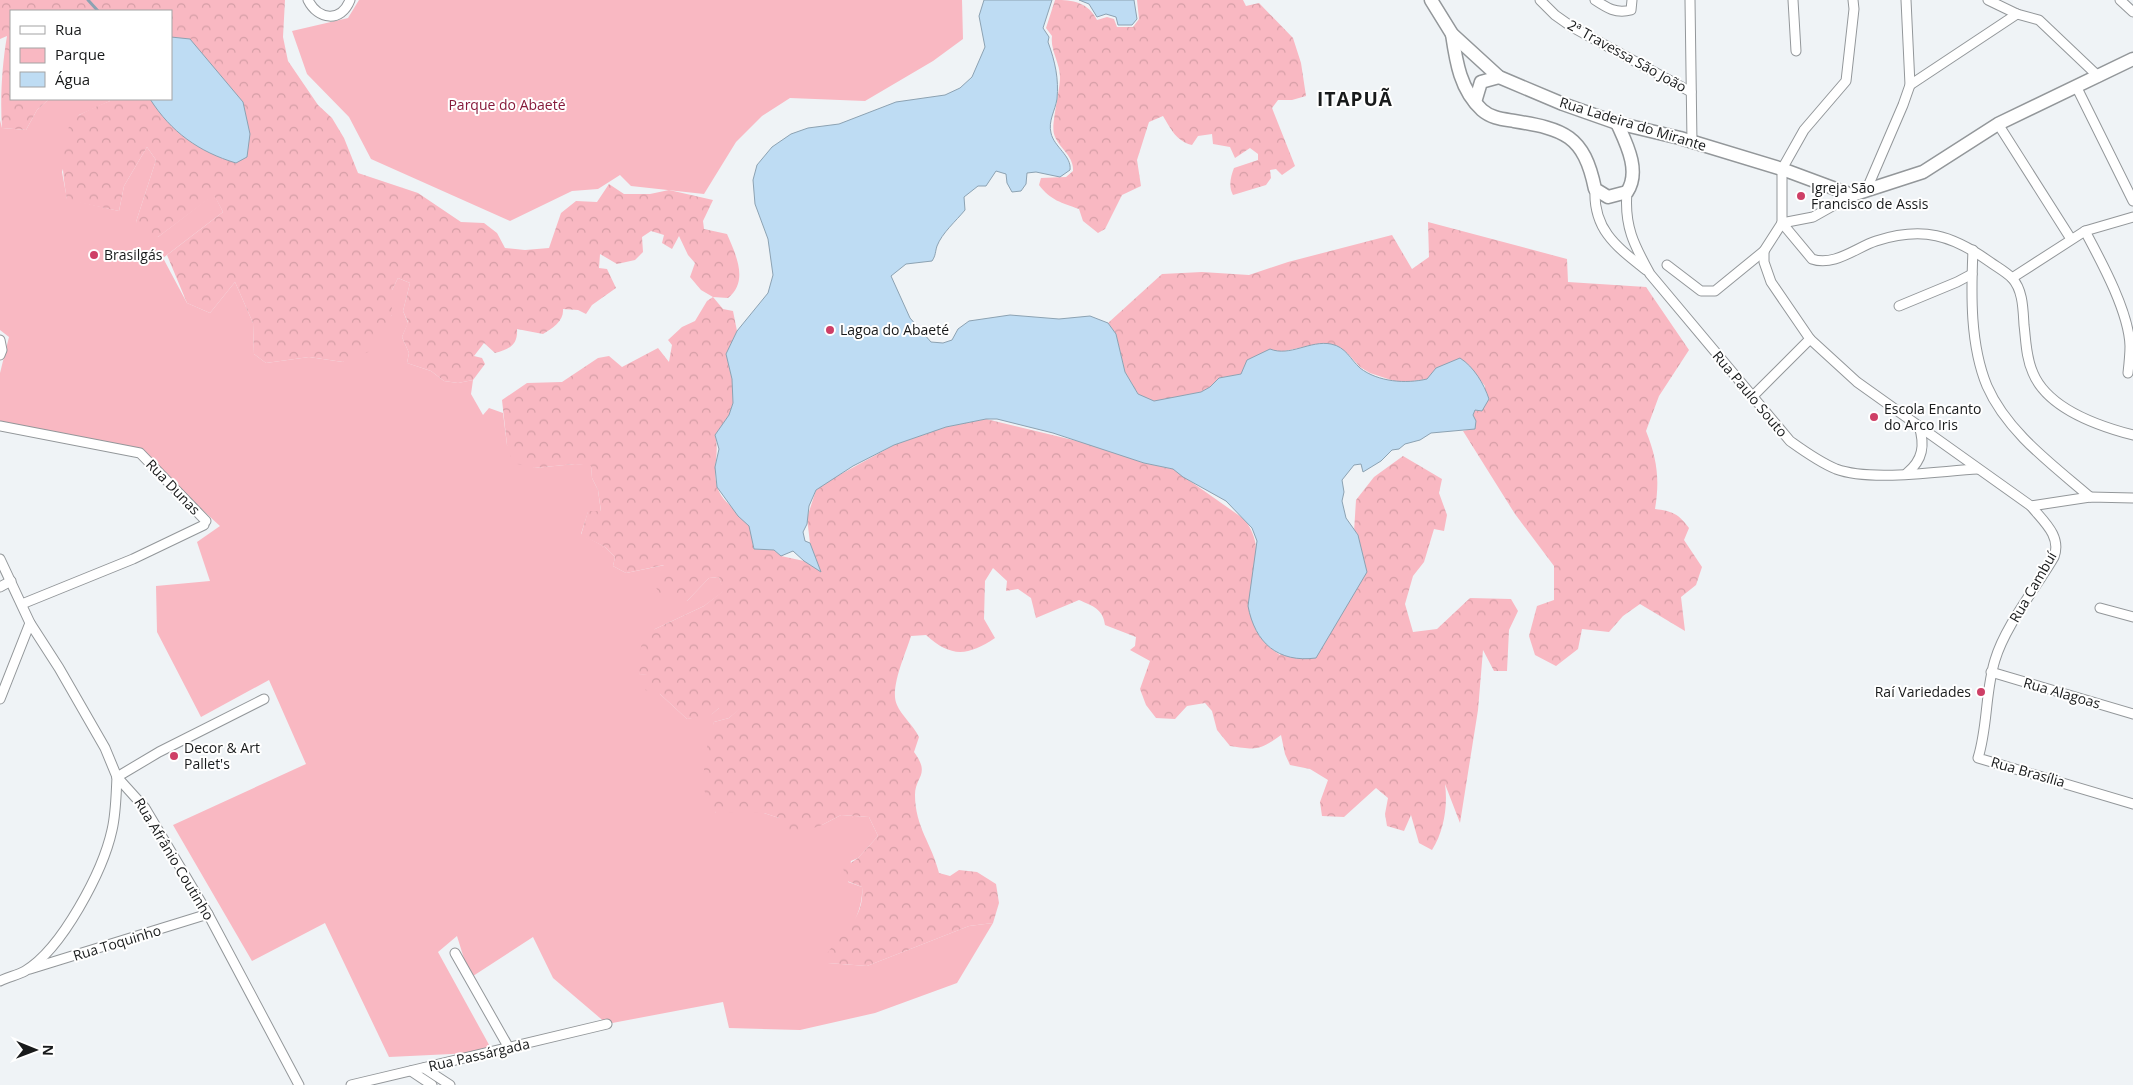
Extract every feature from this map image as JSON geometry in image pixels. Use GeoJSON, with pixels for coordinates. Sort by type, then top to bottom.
{"type":"FeatureCollection","features":[{"type":"Feature","properties":{"kind":"street"},"geometry":{"type":"LineString","coordinates":[[308,0],[313,10],[323,17],[336,16],[347,8],[350,0]]}},
{"type":"Feature","properties":{"kind":"street","name":"Rua Ladeira do Mirante"},"geometry":{"type":"LineString","coordinates":[[1431,0],[1452,34],[1499,77],[1563,104],[1618,123],[1692,142],[1782,169],[1852,195]]}},
{"type":"Feature","properties":{"kind":"street","name":"2ª Travessa São João"},"geometry":{"type":"LineString","coordinates":[[1540,0],[1555,15],[1572,27],[1691,92]]}},
{"type":"Feature","properties":{"kind":"street"},"geometry":{"type":"LineString","coordinates":[[1595,0],[1609,10],[1624,12],[1632,10],[1632,0]]}},
{"type":"Feature","properties":{"kind":"street"},"geometry":{"type":"LineString","coordinates":[[1690,0],[1692,142]]}},
{"type":"Feature","properties":{"kind":"street"},"geometry":{"type":"LineString","coordinates":[[1793,0],[1796,51]]}},
{"type":"Feature","properties":{"kind":"street"},"geometry":{"type":"LineString","coordinates":[[1667,265],[1701,291],[1715,291],[1764,251],[1782,223],[1782,169],[1804,130],[1846,81],[1854,9],[1853,0]]}},
{"type":"Feature","properties":{"kind":"street"},"geometry":{"type":"LineString","coordinates":[[1866,191],[1903,106],[1910,85],[1906,0]]}},
{"type":"Feature","properties":{"kind":"street"},"geometry":{"type":"LineString","coordinates":[[1988,0],[2017,14],[2039,20],[2099,78]]}},
{"type":"Feature","properties":{"kind":"street"},"geometry":{"type":"LineString","coordinates":[[2120,0],[2133,12]]}},
{"type":"Feature","properties":{"kind":"street"},"geometry":{"type":"LineString","coordinates":[[1910,85],[2017,14]]}},
{"type":"Feature","properties":{"kind":"street","name":"Rua Paulo Souto"},"geometry":{"type":"LineString","coordinates":[[1452,34],[1456,62],[1462,82],[1475,102],[1490,116],[1550,127],[1571,138],[1587,160],[1595,190],[1600,222],[1607,235],[1615,245],[1650,274],[1790,441],[1836,469],[1859,474],[1978,469]]}},
{"type":"Feature","properties":{"kind":"street"},"geometry":{"type":"LineString","coordinates":[[1782,223],[1813,217],[1852,195],[1922,172],[1998,124],[2076,86],[2099,78],[2133,59]]}},
{"type":"Feature","properties":{"kind":"street"},"geometry":{"type":"LineString","coordinates":[[1475,102],[1481,82],[1499,77]]}},
{"type":"Feature","properties":{"kind":"street"},"geometry":{"type":"LineString","coordinates":[[2076,86],[2133,201]]}},
{"type":"Feature","properties":{"kind":"street","name":"Rua Paulo Souto"},"geometry":{"type":"LineString","coordinates":[[1618,123],[1632,165],[1631,187],[1627,192],[1626,207],[1632,242],[1650,274]]}},
{"type":"Feature","properties":{"kind":"street"},"geometry":{"type":"LineString","coordinates":[[1998,124],[2071,239]]}},
{"type":"Feature","properties":{"kind":"street"},"geometry":{"type":"LineString","coordinates":[[1595,190],[1608,197],[1627,192]]}},
{"type":"Feature","properties":{"kind":"street"},"geometry":{"type":"LineString","coordinates":[[2012,278],[2084,232],[2133,217]]}},
{"type":"Feature","properties":{"kind":"street"},"geometry":{"type":"LineString","coordinates":[[1782,223],[1812,258],[1820,261],[1831,260],[1876,241],[1930,234],[1948,238],[1973,250],[2012,278],[2021,296],[2027,356],[2033,375],[2044,389],[2064,408],[2075,414],[2133,435]]}},
{"type":"Feature","properties":{"kind":"street"},"geometry":{"type":"LineString","coordinates":[[2084,232],[2110,279],[2126,328],[2130,346],[2128,372]]}},
{"type":"Feature","properties":{"kind":"street"},"geometry":{"type":"LineString","coordinates":[[1973,250],[1972,274],[1977,343],[1981,370],[1988,388],[2010,422],[2030,444],[2090,497]]}},
{"type":"Feature","properties":{"kind":"street","name":"Rua Cambuí"},"geometry":{"type":"LineString","coordinates":[[1764,251],[1764,262],[1771,282],[1810,339],[1857,382],[2031,506],[2052,532],[2057,550],[2033,593],[2006,633],[1991,672]]}},
{"type":"Feature","properties":{"kind":"street"},"geometry":{"type":"LineString","coordinates":[[1899,306],[1958,282],[1972,274]]}},
{"type":"Feature","properties":{"kind":"street"},"geometry":{"type":"LineString","coordinates":[[1752,396],[1810,339]]}},
{"type":"Feature","properties":{"kind":"street"},"geometry":{"type":"LineString","coordinates":[[0,340],[2,350],[0,355]]}},
{"type":"Feature","properties":{"kind":"street","name":"Rua Dunas"},"geometry":{"type":"LineString","coordinates":[[0,426],[140,454],[205,523],[133,559],[22,604]]}},
{"type":"Feature","properties":{"kind":"street"},"geometry":{"type":"LineString","coordinates":[[1906,473],[1916,463],[1922,450],[1919,426]]}},
{"type":"Feature","properties":{"kind":"street"},"geometry":{"type":"LineString","coordinates":[[2031,506],[2090,497],[2133,498]]}},
{"type":"Feature","properties":{"kind":"street","name":"Rua Afrânio Coutinho"},"geometry":{"type":"LineString","coordinates":[[0,559],[30,623],[101,740],[117,777],[145,808],[208,914],[299,1085]]}},
{"type":"Feature","properties":{"kind":"street"},"geometry":{"type":"LineString","coordinates":[[0,587],[11,581]]}},
{"type":"Feature","properties":{"kind":"street"},"geometry":{"type":"LineString","coordinates":[[2100,608],[2133,617]]}},
{"type":"Feature","properties":{"kind":"street"},"geometry":{"type":"LineString","coordinates":[[0,699],[30,623]]}},
{"type":"Feature","properties":{"kind":"street","name":"Rua Alagoas"},"geometry":{"type":"LineString","coordinates":[[1991,672],[2133,714]]}},
{"type":"Feature","properties":{"kind":"street","name":"Rua Brasília"},"geometry":{"type":"LineString","coordinates":[[1991,672],[1983,738],[1978,758],[2133,804]]}},
{"type":"Feature","properties":{"kind":"street"},"geometry":{"type":"LineString","coordinates":[[0,981],[25,971],[47,952],[77,910],[98,870],[112,830],[117,777],[159,752],[264,699]]}},
{"type":"Feature","properties":{"kind":"street","name":"Rua Toquinho"},"geometry":{"type":"LineString","coordinates":[[25,971],[208,914]]}},
{"type":"Feature","properties":{"kind":"street"},"geometry":{"type":"LineString","coordinates":[[455,953],[509,1048]]}},
{"type":"Feature","properties":{"kind":"street","name":"Rua Passárgada"},"geometry":{"type":"LineString","coordinates":[[351,1085],[607,1024]]}},
{"type":"Feature","properties":{"kind":"street"},"geometry":{"type":"LineString","coordinates":[[424,1068],[450,1085]]}},
{"type":"Feature","properties":{"kind":"street"},"geometry":{"type":"LineString","coordinates":[[411,1071],[432,1085]]}},
{"type":"Feature","properties":{"kind":"green space"},"geometry":{"type":"Polygon","coordinates":[[[0,0],[285,0],[283,37],[288,61],[318,105],[332,118],[344,138],[358,173],[418,193],[461,222],[484,223],[497,233],[505,248],[525,250],[549,248],[561,213],[576,201],[597,202],[609,184],[624,194],[650,194],[669,190],[713,200],[703,221],[704,229],[727,234],[739,268],[738,284],[728,298],[713,297],[701,290],[690,277],[695,263],[688,255],[679,236],[672,249],[662,243],[664,235],[651,231],[642,237],[643,252],[635,260],[617,264],[600,254],[599,268],[607,269],[616,288],[592,305],[586,314],[578,310],[563,309],[560,321],[547,332],[543,334],[517,329],[516,339],[512,346],[495,353],[484,343],[474,356],[482,358],[485,364],[473,380],[458,383],[444,381],[431,371],[407,363],[409,353],[402,337],[408,322],[403,311],[410,283],[398,278],[392,290],[392,315],[368,352],[343,362],[309,357],[266,363],[254,354],[253,323],[235,282],[210,313],[187,303],[167,255],[223,212],[214,195],[158,237],[141,235],[136,222],[156,160],[147,147],[124,186],[119,211],[67,200],[63,154],[67,131],[73,121],[81,114],[110,100],[172,100],[172,10],[10,10],[10,100],[48,100],[37,110],[26,130],[2,128],[2,82],[7,36],[0,39],[0,0]]]}},
{"type":"Feature","properties":{"kind":"green space","name":"Parque do Abaeté"},"geometry":{"type":"Polygon","coordinates":[[[359,0],[962,0],[963,39],[933,61],[865,101],[790,98],[762,116],[736,142],[704,194],[631,186],[620,175],[598,189],[572,191],[510,221],[371,159],[349,117],[307,74],[292,31],[348,18],[359,0]]]}},
{"type":"Feature","properties":{"kind":"green space"},"geometry":{"type":"Polygon","coordinates":[[[1055,0],[1079,3],[1089,9],[1097,20],[1107,17],[1114,19],[1117,27],[1133,27],[1139,19],[1137,0],[1243,0],[1246,6],[1259,3],[1293,38],[1301,63],[1306,96],[1292,100],[1278,100],[1272,108],[1295,166],[1282,175],[1276,169],[1270,170],[1271,178],[1266,185],[1233,195],[1230,185],[1234,168],[1258,160],[1258,154],[1250,148],[1235,158],[1230,147],[1213,144],[1212,134],[1198,136],[1192,145],[1186,143],[1174,134],[1163,116],[1149,122],[1137,160],[1141,186],[1122,195],[1105,229],[1098,233],[1083,221],[1079,209],[1052,198],[1039,185],[1041,178],[1066,177],[1073,171],[1071,160],[1056,139],[1053,129],[1060,77],[1052,46],[1052,36],[1046,28],[1055,0]]]}},
{"type":"Feature","properties":{"kind":"green space"},"geometry":{"type":"Polygon","coordinates":[[[48,100],[110,101],[79,115],[62,172],[67,199],[119,211],[124,186],[147,147],[156,160],[136,222],[158,237],[214,194],[223,212],[163,258],[187,303],[210,313],[235,282],[253,323],[254,354],[266,363],[309,357],[343,362],[392,315],[392,290],[398,278],[410,283],[403,311],[408,323],[402,337],[409,353],[407,363],[431,371],[444,381],[458,383],[473,380],[471,394],[483,415],[489,408],[503,413],[507,445],[534,468],[575,464],[591,465],[592,478],[598,490],[601,512],[588,512],[581,534],[605,547],[615,557],[613,566],[626,573],[665,565],[687,601],[709,578],[719,577],[724,591],[704,606],[655,629],[639,675],[655,673],[660,694],[687,719],[712,714],[719,708],[741,708],[729,718],[714,722],[704,778],[716,813],[764,813],[779,818],[822,825],[841,815],[869,817],[878,836],[858,858],[851,861],[848,882],[862,887],[860,908],[851,928],[828,963],[867,966],[969,926],[993,923],[957,983],[875,1013],[800,1030],[729,1028],[723,1002],[607,1024],[553,978],[533,937],[470,978],[457,936],[438,952],[493,1052],[389,1057],[325,923],[252,961],[173,825],[306,764],[269,680],[201,717],[157,632],[156,586],[210,581],[197,542],[220,526],[140,453],[0,426],[0,373],[9,337],[0,330],[0,120],[2,128],[26,130],[37,110],[48,100]]]}},
{"type":"Feature","properties":{"kind":"green space"},"geometry":{"type":"Polygon","coordinates":[[[1428,222],[1567,259],[1568,282],[1646,287],[1689,350],[1659,396],[1646,431],[1653,451],[1656,469],[1655,509],[1675,514],[1685,523],[1689,528],[1684,540],[1702,567],[1696,585],[1681,597],[1685,631],[1640,604],[1623,616],[1609,632],[1582,629],[1578,649],[1556,666],[1535,655],[1529,636],[1537,606],[1554,600],[1554,566],[1515,514],[1463,431],[1475,428],[1473,415],[1475,410],[1482,411],[1485,386],[1477,376],[1434,372],[1428,379],[1400,383],[1370,373],[1360,367],[1349,355],[1324,343],[1279,352],[1241,374],[1219,378],[1210,387],[1201,392],[1154,402],[1138,394],[1125,372],[1116,334],[1108,323],[1162,274],[1202,272],[1249,275],[1288,262],[1392,235],[1412,269],[1429,257],[1428,222]]]}},
{"type":"Feature","properties":{"kind":"green space"},"geometry":{"type":"Polygon","coordinates":[[[713,297],[723,309],[733,311],[737,331],[726,354],[732,379],[733,403],[729,415],[715,435],[717,448],[715,467],[719,492],[749,525],[754,549],[774,550],[781,556],[804,561],[820,571],[810,543],[807,518],[816,490],[832,479],[894,445],[946,427],[986,419],[1106,448],[1144,463],[1173,469],[1244,519],[1254,536],[1256,553],[1251,605],[1253,622],[1262,639],[1280,655],[1354,532],[1356,500],[1374,477],[1403,456],[1442,479],[1439,493],[1447,515],[1444,531],[1434,529],[1424,562],[1413,576],[1405,604],[1413,632],[1437,629],[1470,598],[1511,599],[1518,611],[1509,630],[1507,671],[1494,671],[1483,650],[1478,710],[1460,823],[1445,784],[1444,818],[1440,835],[1432,850],[1419,843],[1411,815],[1404,831],[1387,826],[1385,814],[1388,798],[1376,788],[1344,817],[1322,816],[1320,802],[1328,780],[1310,769],[1290,765],[1285,754],[1281,735],[1262,747],[1230,746],[1217,730],[1212,711],[1205,703],[1187,706],[1175,719],[1156,718],[1146,705],[1140,689],[1150,661],[1130,650],[1135,646],[1136,637],[1105,625],[1100,612],[1093,606],[1079,600],[1036,618],[1031,598],[1018,589],[1006,591],[1007,581],[993,568],[985,581],[984,619],[995,638],[976,648],[960,652],[944,648],[926,635],[911,636],[902,661],[895,698],[899,709],[919,737],[914,752],[919,760],[922,771],[916,789],[916,806],[921,826],[939,873],[950,876],[959,870],[977,872],[996,884],[999,903],[993,923],[969,926],[867,966],[828,963],[826,956],[856,918],[860,909],[862,887],[847,881],[843,868],[858,858],[878,836],[869,817],[841,815],[822,825],[793,835],[779,818],[764,813],[716,813],[707,799],[704,782],[709,739],[714,722],[729,718],[740,708],[719,708],[710,716],[687,719],[660,694],[645,690],[655,674],[639,675],[641,646],[655,629],[704,606],[723,591],[719,577],[709,578],[687,601],[662,597],[655,586],[664,565],[626,573],[613,566],[615,557],[605,547],[581,535],[588,511],[601,511],[598,490],[592,478],[591,466],[575,464],[534,468],[513,463],[507,445],[502,400],[527,383],[562,382],[598,358],[609,356],[622,367],[658,348],[669,362],[672,345],[668,340],[682,327],[695,321],[707,301],[713,297]]]}},
{"type":"Feature","properties":{"kind":"water","name":"Lagoa do Abaeté"},"geometry":{"type":"Polygon","coordinates":[[[984,0],[1052,0],[1043,28],[1049,37],[1048,42],[1057,77],[1057,99],[1050,129],[1053,138],[1068,160],[1070,170],[1060,177],[1036,172],[1027,173],[1026,184],[1021,191],[1012,192],[1007,183],[1006,174],[996,171],[986,186],[978,186],[964,197],[965,210],[942,236],[932,261],[906,264],[891,276],[910,318],[931,342],[943,343],[952,340],[958,329],[969,321],[1010,315],[1059,319],[1090,316],[1108,323],[1116,334],[1125,372],[1138,394],[1154,401],[1201,392],[1210,387],[1219,378],[1241,374],[1247,360],[1270,349],[1285,351],[1323,343],[1340,348],[1367,373],[1392,381],[1419,381],[1427,379],[1436,368],[1460,358],[1478,376],[1489,399],[1482,411],[1475,410],[1473,415],[1476,421],[1475,429],[1431,433],[1420,440],[1392,450],[1381,461],[1363,472],[1361,464],[1354,465],[1342,480],[1344,492],[1342,501],[1346,518],[1358,535],[1367,572],[1316,658],[1302,659],[1280,654],[1270,648],[1256,630],[1248,606],[1257,541],[1252,528],[1226,501],[1183,477],[1173,469],[1144,463],[1053,433],[997,419],[986,419],[946,427],[894,445],[853,466],[816,490],[809,506],[807,524],[803,532],[805,541],[810,543],[821,572],[793,551],[781,556],[774,550],[754,549],[749,526],[738,516],[717,487],[715,467],[719,449],[715,435],[729,415],[733,403],[732,379],[726,354],[737,331],[768,293],[773,275],[768,239],[755,204],[753,180],[757,165],[772,147],[791,134],[808,128],[839,124],[896,102],[945,95],[960,88],[972,77],[985,47],[979,16],[984,0]]]}},
{"type":"Feature","properties":{"kind":"water"},"geometry":{"type":"Polygon","coordinates":[[[1079,0],[1134,0],[1137,19],[1132,25],[1118,25],[1116,17],[1106,14],[1097,17],[1089,4],[1079,0]]]}},
{"type":"Feature","properties":{"kind":"water"},"geometry":{"type":"Polygon","coordinates":[[[172,37],[190,39],[243,102],[250,134],[247,157],[236,163],[198,147],[177,131],[158,111],[151,100],[172,100],[172,37]]]}},
{"type":"Feature","properties":{"kind":"waterway"},"geometry":{"type":"LineString","coordinates":[[88,0],[97,10]]}},
{"type":"Feature","properties":{"kind":"place","name":"Igreja São Francisco de Assis"},"geometry":{"type":"Point","coordinates":[1801,196]}},
{"type":"Feature","properties":{"kind":"place","name":"Brasilgás"},"geometry":{"type":"Point","coordinates":[94,255]}},
{"type":"Feature","properties":{"kind":"place","name":"Lagoa do Abaeté"},"geometry":{"type":"Point","coordinates":[830,330]}},
{"type":"Feature","properties":{"kind":"place","name":"Escola Encanto do Arco Iris"},"geometry":{"type":"Point","coordinates":[1874,417]}},
{"type":"Feature","properties":{"kind":"place","name":"Raí Variedades"},"geometry":{"type":"Point","coordinates":[1981,692]}},
{"type":"Feature","properties":{"kind":"place","name":"Decor & Art Pallet's"},"geometry":{"type":"Point","coordinates":[174,756]}},
{"type":"Feature","properties":{"kind":"district","name":"ITAPUÃ"},"geometry":{"type":"Point","coordinates":[1355,99]}}]}
